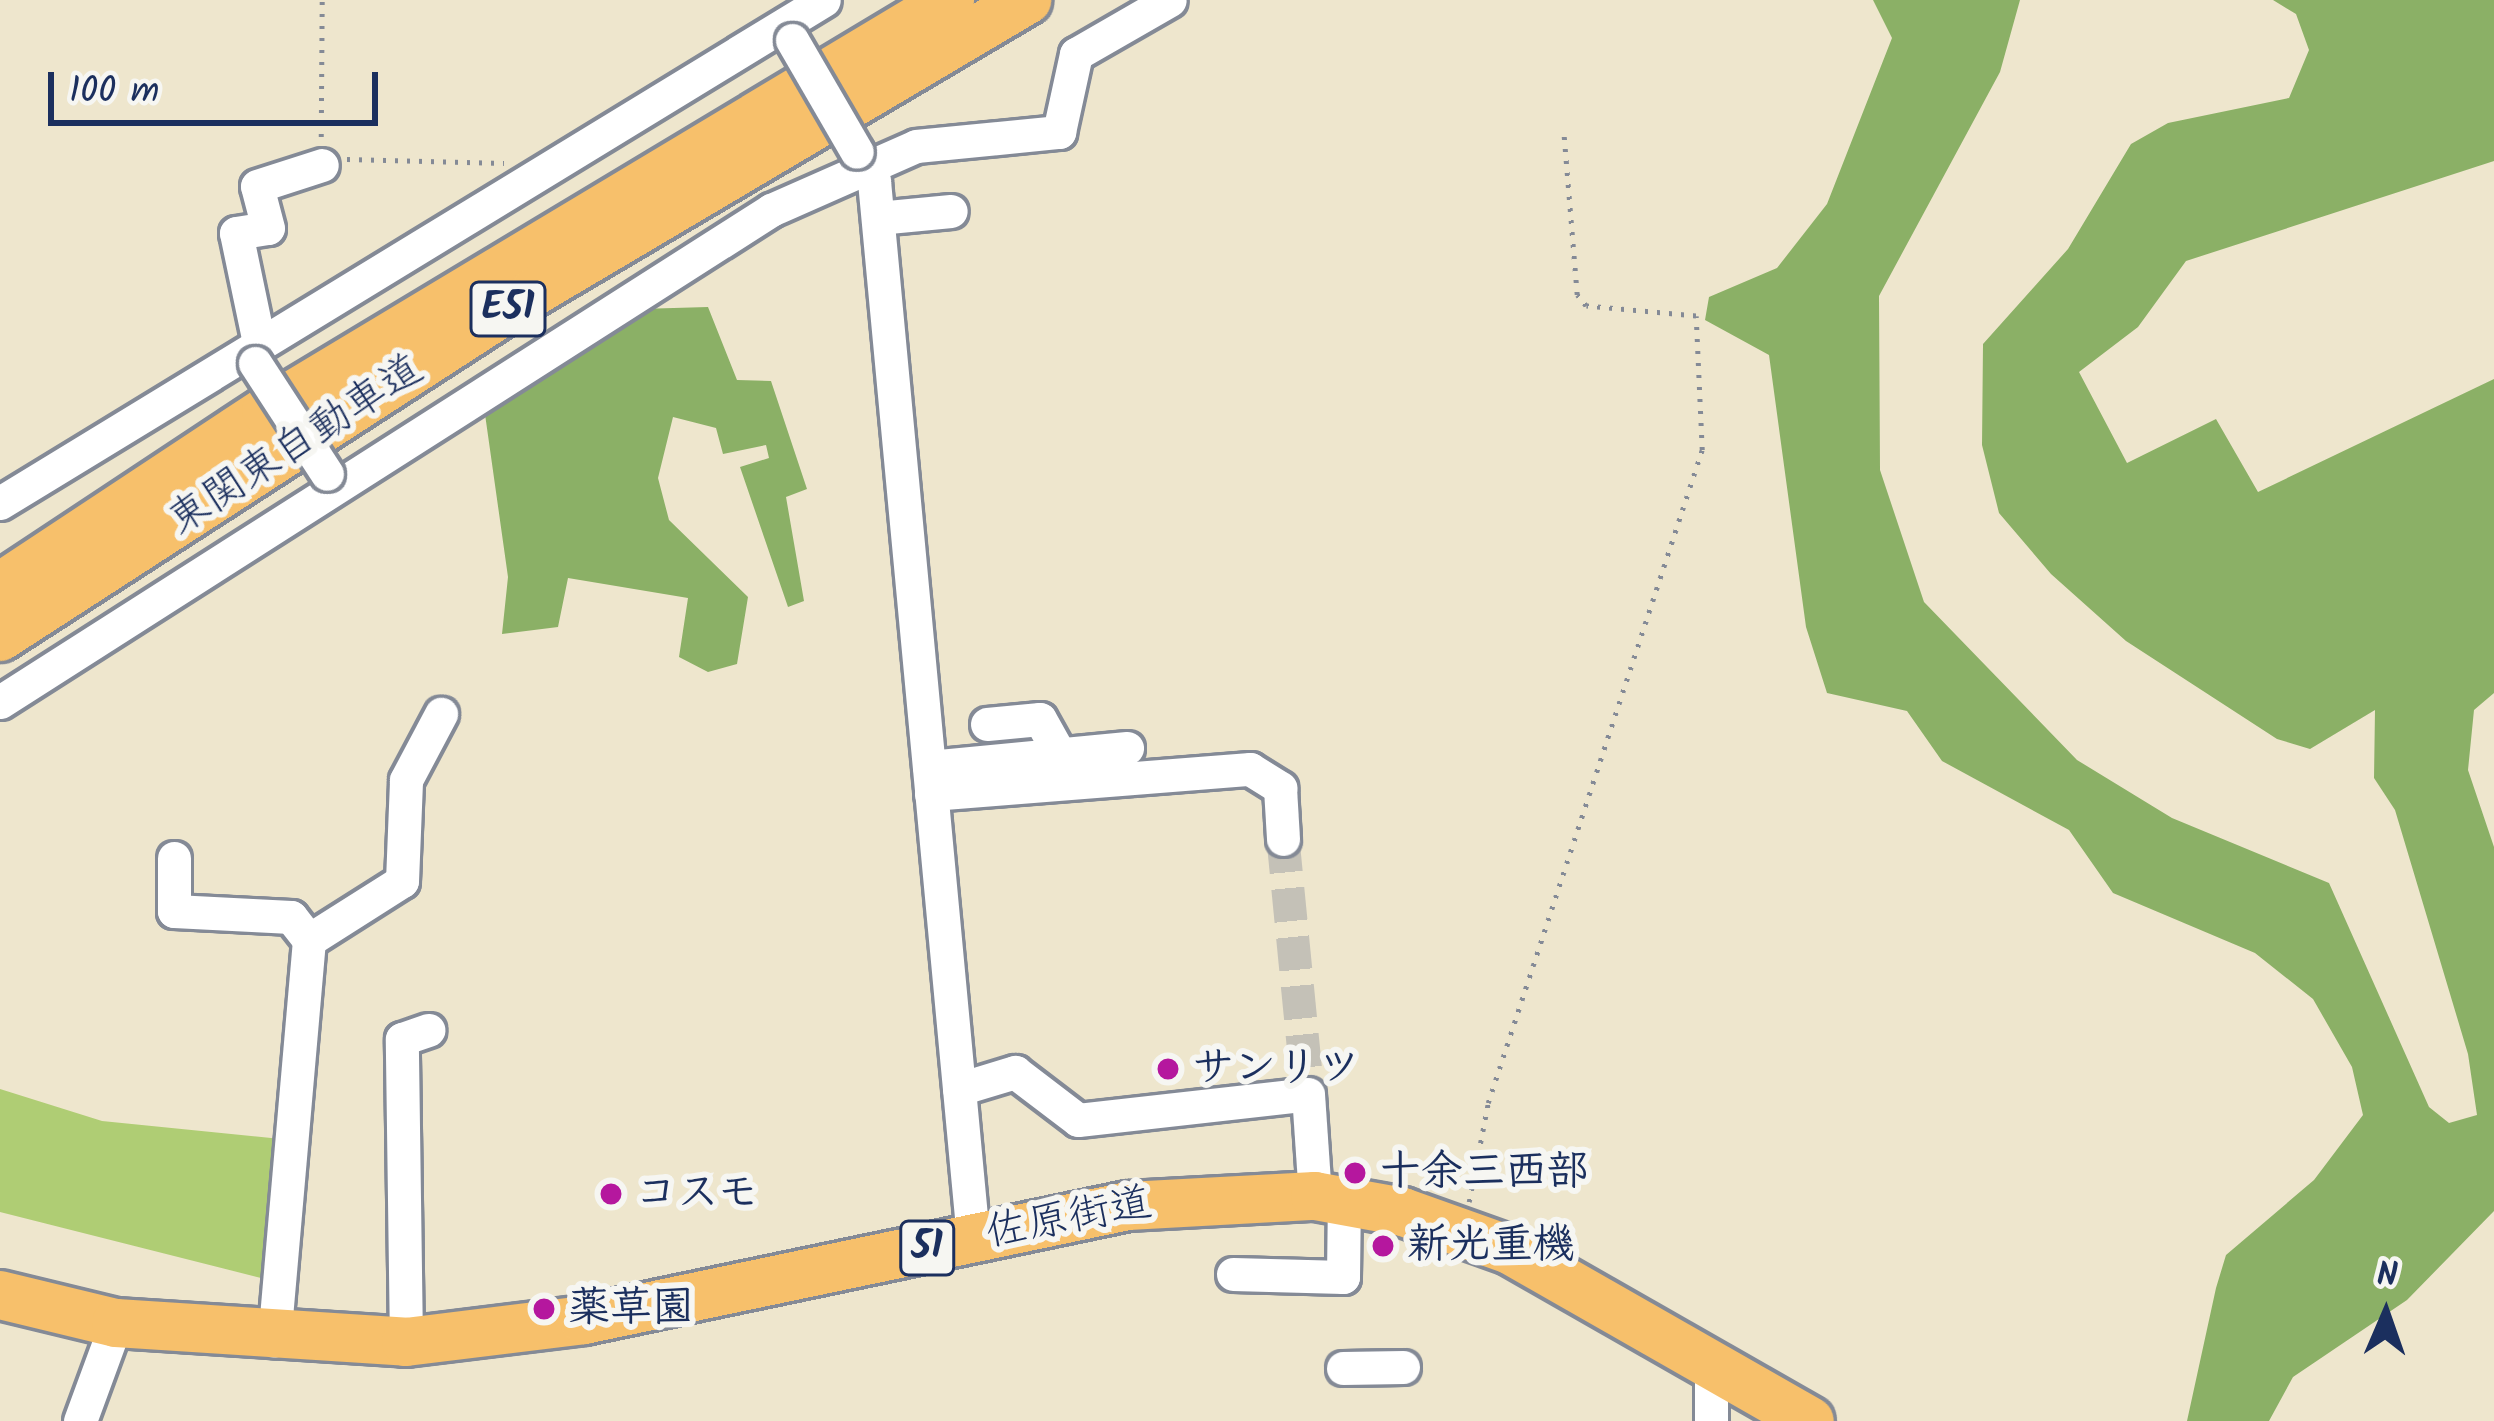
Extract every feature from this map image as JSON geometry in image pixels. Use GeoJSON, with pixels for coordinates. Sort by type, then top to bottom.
{"type":"FeatureCollection","features":[{"type":"Feature","properties":{"kind":"highway","name":"東関東自動車道"},"geometry":{"type":"LineString","coordinates":[[0,587],[285,399],[950,0]]}},
{"type":"Feature","properties":{"kind":"highway","name":"東関東自動車道"},"geometry":{"type":"LineString","coordinates":[[0,637],[535,291],[1027,0]]}},
{"type":"Feature","properties":{"kind":"highway","name":"佐原街道"},"geometry":{"type":"LineString","coordinates":[[0,1295],[116,1323],[274,1340],[406,1342],[584,1320],[1188,1197],[1330,1198],[1460,1230],[1810,1421]]}},
{"type":"Feature","properties":{"kind":"street"},"geometry":{"type":"LineString","coordinates":[[0,503],[521,179],[786,33],[824,0]]}},
{"type":"Feature","properties":{"kind":"street"},"geometry":{"type":"LineString","coordinates":[[0,702],[331,480],[641,286],[860,158],[916,146],[1058,132],[1076,54],[1170,0]]}},
{"type":"Feature","properties":{"kind":"street"},"geometry":{"type":"LineString","coordinates":[[786,33],[860,158],[878,218],[973,1238]]}},
{"type":"Feature","properties":{"kind":"street"},"geometry":{"type":"LineString","coordinates":[[322,165],[256,186],[268,228],[236,233],[253,349],[331,480]]}},
{"type":"Feature","properties":{"kind":"street"},"geometry":{"type":"LineString","coordinates":[[878,218],[951,211]]}},
{"type":"Feature","properties":{"kind":"street"},"geometry":{"type":"LineString","coordinates":[[309,940],[402,881],[406,780],[441,714]]}},
{"type":"Feature","properties":{"kind":"street"},"geometry":{"type":"LineString","coordinates":[[987,724],[1040,719],[1060,755]]}},
{"type":"Feature","properties":{"kind":"street"},"geometry":{"type":"LineString","coordinates":[[930,781],[1060,755],[1127,748]]}},
{"type":"Feature","properties":{"kind":"street"},"geometry":{"type":"LineString","coordinates":[[930,781],[1250,769],[1280,788],[1283,839]]}},
{"type":"Feature","properties":{"kind":"street"},"geometry":{"type":"LineString","coordinates":[[174,858],[174,910],[291,916],[309,940],[274,1340]]}},
{"type":"Feature","properties":{"kind":"street"},"geometry":{"type":"LineString","coordinates":[[406,1342],[402,1039],[428,1030]]}},
{"type":"Feature","properties":{"kind":"street"},"geometry":{"type":"LineString","coordinates":[[959,1089],[1015,1072],[1078,1120],[1307,1084],[1343,1277],[1233,1274]]}},
{"type":"Feature","properties":{"kind":"street"},"geometry":{"type":"LineString","coordinates":[[80,1421],[116,1323]]}},
{"type":"Feature","properties":{"kind":"street"},"geometry":{"type":"LineString","coordinates":[[1343,1368],[1403,1367]]}},
{"type":"Feature","properties":{"kind":"street"},"geometry":{"type":"LineString","coordinates":[[1711,1367],[1711,1421]]}},
{"type":"Feature","properties":{"kind":"path"},"geometry":{"type":"LineString","coordinates":[[322,0],[321,158],[506,164],[521,179]]}},
{"type":"Feature","properties":{"kind":"path"},"geometry":{"type":"LineString","coordinates":[[1460,1230],[1488,1103],[1702,450],[1696,316],[1586,306],[1577,295],[1564,136]]}},
{"type":"Feature","properties":{"kind":"green space"},"geometry":{"type":"Polygon","coordinates":[[[1873,0],[2020,0],[2000,72],[1879,296],[1880,470],[1924,602],[2077,760],[2172,818],[2329,883],[2429,1107],[2449,1123],[2477,1115],[2468,1054],[2395,810],[2374,778],[2375,710],[2310,749],[2277,739],[2126,641],[2051,574],[1999,513],[1982,445],[1983,344],[2068,249],[2131,144],[2168,123],[2289,98],[2309,50],[2296,14],[2273,0],[2494,0],[2494,161],[2186,261],[2138,327],[2079,372],[2127,463],[2216,419],[2258,492],[2494,379],[2494,693],[2474,710],[2468,770],[2494,847],[2494,1211],[2407,1300],[2293,1377],[2269,1421],[2187,1421],[2226,1255],[2314,1180],[2363,1115],[2352,1067],[2313,999],[2255,953],[2113,893],[2069,830],[1942,761],[1907,711],[1827,693],[1806,627],[1769,355],[1705,320],[1709,297],[1777,268],[1827,204],[1892,38],[1873,0]]]}},
{"type":"Feature","properties":{"kind":"green space"},"geometry":{"type":"Polygon","coordinates":[[[708,307],[737,380],[771,381],[807,489],[786,497],[804,601],[788,607],[740,467],[769,458],[766,445],[723,454],[716,428],[673,417],[658,478],[669,520],[748,597],[737,664],[708,672],[679,657],[688,598],[568,578],[558,627],[502,634],[508,577],[483,400],[639,309],[708,307]]]}},
{"type":"Feature","properties":{"kind":"green space"},"geometry":{"type":"Polygon","coordinates":[[[0,1089],[102,1121],[281,1139],[269,1280],[0,1212],[0,1089]]]}},
{"type":"Feature","properties":{"kind":"tunnel"},"geometry":{"type":"LineString","coordinates":[[1283,839],[1306,1075]]}},
{"type":"Feature","properties":{"kind":"place","name":"サンリツ"},"geometry":{"type":"Point","coordinates":[1168,1069]}},
{"type":"Feature","properties":{"kind":"place","name":"十余三西部"},"geometry":{"type":"Point","coordinates":[1355,1173]}},
{"type":"Feature","properties":{"kind":"place","name":"コスモ"},"geometry":{"type":"Point","coordinates":[611,1194]}},
{"type":"Feature","properties":{"kind":"place","name":"新光重機"},"geometry":{"type":"Point","coordinates":[1383,1246]}},
{"type":"Feature","properties":{"kind":"place","name":"薬草園"},"geometry":{"type":"Point","coordinates":[544,1309]}}]}
